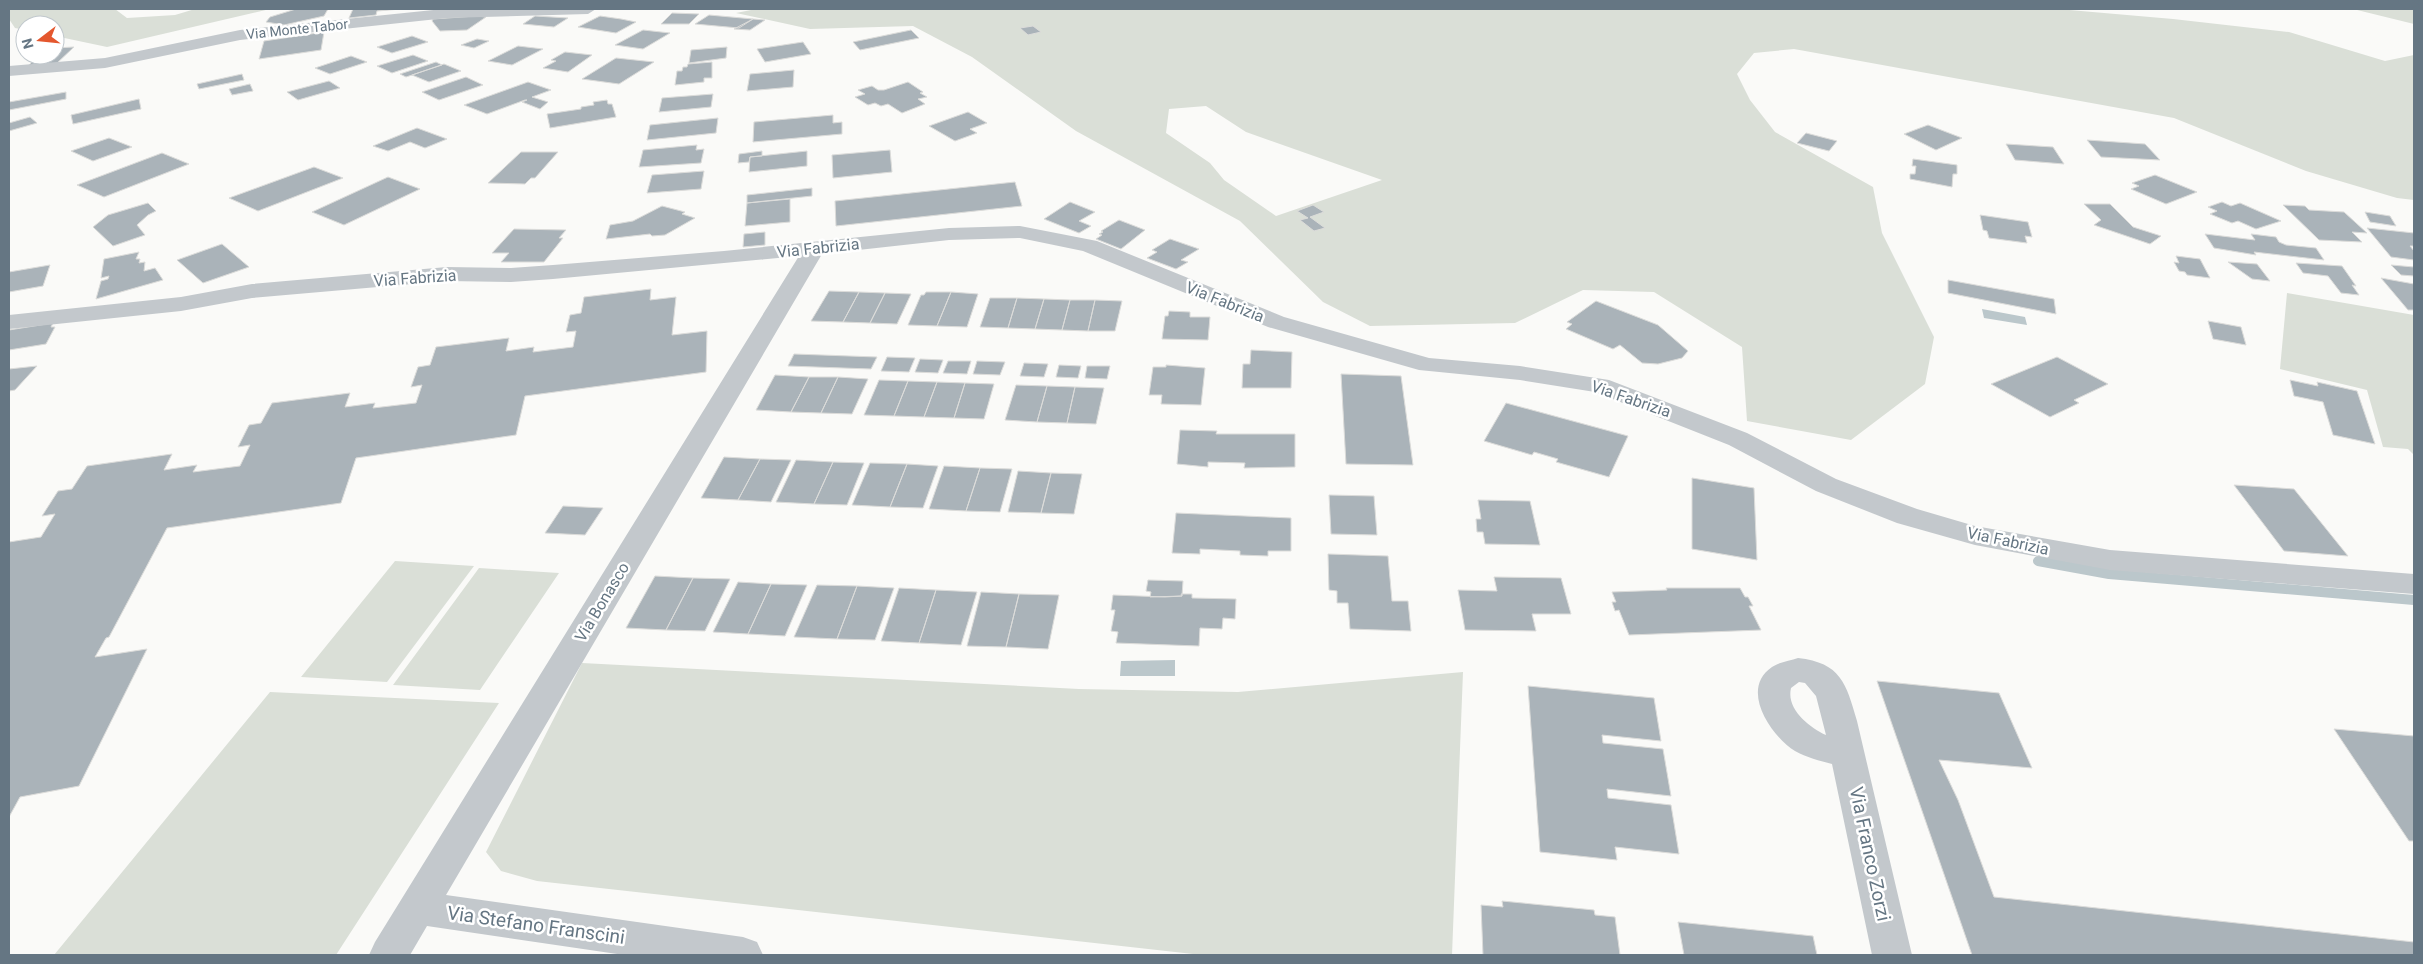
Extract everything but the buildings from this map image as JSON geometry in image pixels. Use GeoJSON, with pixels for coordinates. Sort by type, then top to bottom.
{"type":"FeatureCollection","features":[{"type":"Feature","properties":{"kind":"street","name":"Via Monte Tabor"},"geometry":{"type":"LineString","coordinates":[[9,71],[76,67],[105,63],[240,35],[447,13],[588,9]]}},
{"type":"Feature","properties":{"kind":"street","name":"Via Fabrizia"},"geometry":{"type":"LineString","coordinates":[[9,322],[181,304],[252,291],[447,274],[511,275],[553,272],[990,232],[1020,232],[1068,240],[1110,253],[1244,311],[1332,339],[1428,365],[1520,373],[1600,385],[1738,439],[1826,484],[1907,516],[1975,535],[2110,560],[2414,584]]}},
{"type":"Feature","properties":{"kind":"street","name":"Via Bonasco"},"geometry":{"type":"LineString","coordinates":[[389,955],[801,274],[814,249]]}},
{"type":"Feature","properties":{"kind":"street","name":"Via Franco Zorzi"},"geometry":{"type":"LineString","coordinates":[[1847,754],[1892,955]]}},
{"type":"Feature","properties":{"kind":"street","name":"Via Stefano Franscini"},"geometry":{"type":"LineString","coordinates":[[418,908],[743,955]]}},
{"type":"Feature","properties":{"kind":"shaded area"},"geometry":{"type":"Polygon","coordinates":[[[9,9],[115,9],[127,18],[175,15],[195,9],[270,9],[107,47],[65,38],[65,15],[15,15],[15,28],[9,19],[9,9]]]}},
{"type":"Feature","properties":{"kind":"shaded area"},"geometry":{"type":"Polygon","coordinates":[[[756,9],[2058,9],[2173,19],[2289,32],[2385,61],[2414,55],[2414,200],[2397,198],[2306,171],[2174,118],[1794,49],[1754,53],[1737,74],[1750,100],[1775,132],[1873,187],[1882,233],[1934,337],[1925,384],[1851,440],[1747,421],[1742,347],[1654,292],[1583,290],[1515,323],[1370,326],[1323,302],[1240,221],[1076,131],[972,57],[913,26],[810,29],[736,13],[756,9]],[[1206,106],[1169,109],[1166,133],[1210,163],[1224,180],[1276,216],[1382,180],[1246,132],[1206,106]]]}},
{"type":"Feature","properties":{"kind":"shaded area"},"geometry":{"type":"Polygon","coordinates":[[[2353,9],[2414,9],[2414,24],[2353,9]]]}},
{"type":"Feature","properties":{"kind":"shaded area"},"geometry":{"type":"Polygon","coordinates":[[[2287,293],[2414,315],[2414,455],[2408,449],[2383,447],[2367,390],[2280,369],[2287,293]]]}},
{"type":"Feature","properties":{"kind":"shaded area"},"geometry":{"type":"Polygon","coordinates":[[[1982,309],[2025,317],[2027,325],[1984,318],[1982,309]]]}},
{"type":"Feature","properties":{"kind":"shaded area"},"geometry":{"type":"Polygon","coordinates":[[[395,561],[474,566],[387,682],[301,677],[395,561]]]}},
{"type":"Feature","properties":{"kind":"shaded area"},"geometry":{"type":"Polygon","coordinates":[[[479,568],[559,573],[480,690],[393,685],[479,568]]]}},
{"type":"Feature","properties":{"kind":"shaded area"},"geometry":{"type":"Polygon","coordinates":[[[1175,660],[1175,676],[1120,676],[1121,661],[1175,660]]]}},
{"type":"Feature","properties":{"kind":"shaded area"},"geometry":{"type":"Polygon","coordinates":[[[582,663],[1079,689],[1238,692],[1463,672],[1452,955],[1202,955],[537,881],[501,871],[486,852],[582,663]]]}},
{"type":"Feature","properties":{"kind":"shaded area"},"geometry":{"type":"Polygon","coordinates":[[[270,692],[499,703],[336,955],[54,955],[270,692]]]}},
{"type":"Feature","properties":{"kind":"waterway"},"geometry":{"type":"LineString","coordinates":[[2038,561],[2109,574],[2414,600]]}}]}
